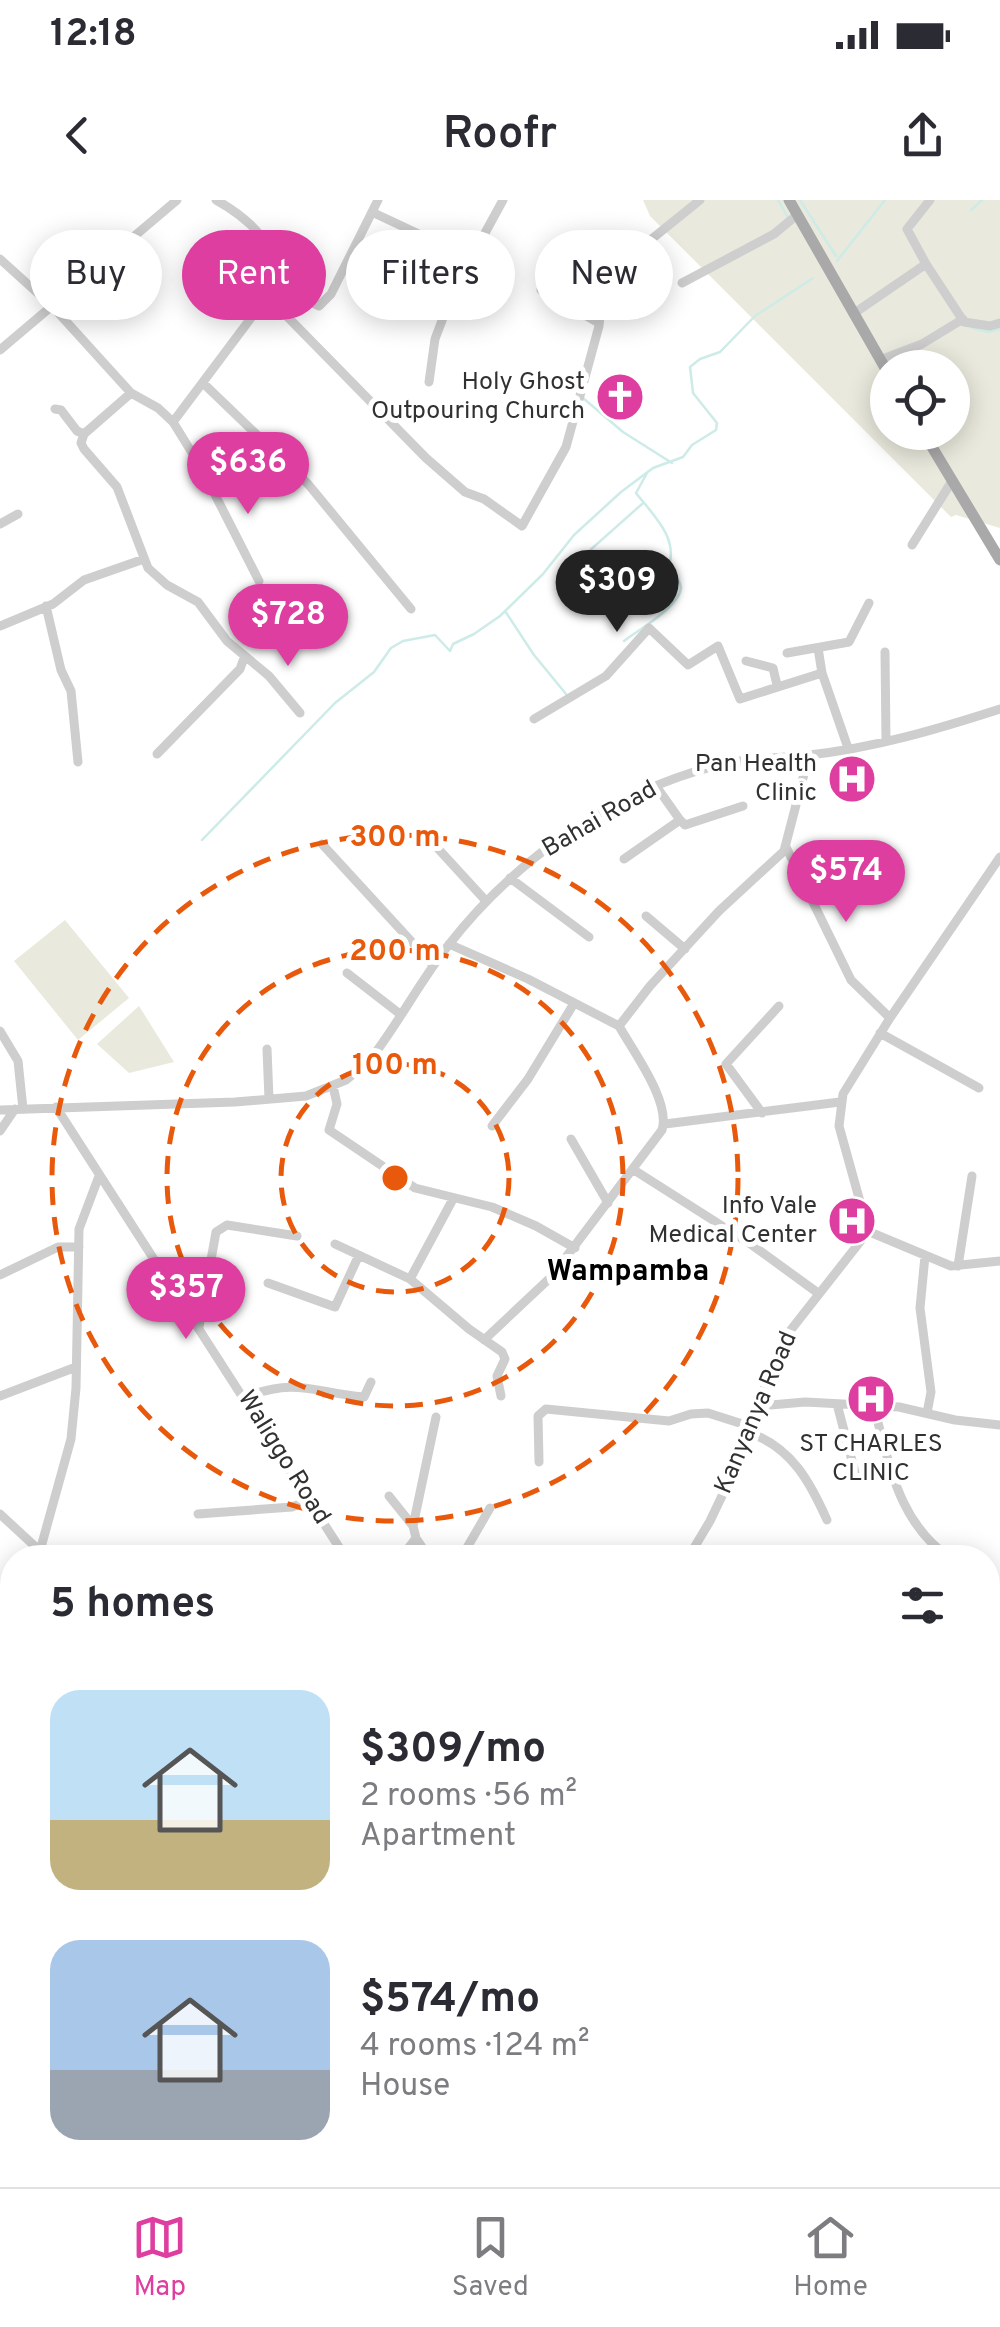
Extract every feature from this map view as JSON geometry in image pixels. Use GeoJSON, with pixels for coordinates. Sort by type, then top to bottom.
{"type":"FeatureCollection","features":[{"type":"Feature","properties":{"kind":"main road"},"geometry":{"type":"LineString","coordinates":[[789,200],[874,350]]}},
{"type":"Feature","properties":{"kind":"main road"},"geometry":{"type":"LineString","coordinates":[[933,450],[1000,560]]}},
{"type":"Feature","properties":{"kind":"street"},"geometry":{"type":"LineString","coordinates":[[142,230],[177,200]]}},
{"type":"Feature","properties":{"kind":"street"},"geometry":{"type":"LineString","coordinates":[[216,200],[256,230]]}},
{"type":"Feature","properties":{"kind":"street"},"geometry":{"type":"LineString","coordinates":[[326,300],[378,200]]}},
{"type":"Feature","properties":{"kind":"street"},"geometry":{"type":"LineString","coordinates":[[487,230],[503,200]]}},
{"type":"Feature","properties":{"kind":"street"},"geometry":{"type":"LineString","coordinates":[[291,320],[434,466],[465,492],[484,499],[522,526],[566,447],[599,323],[602,294],[611,276],[700,200]]}},
{"type":"Feature","properties":{"kind":"street"},"geometry":{"type":"LineString","coordinates":[[930,200],[907,229],[926,264],[963,320],[970,324],[1000,323]]}},
{"type":"Feature","properties":{"kind":"street"},"geometry":{"type":"LineString","coordinates":[[374,213],[414,230]]}},
{"type":"Feature","properties":{"kind":"street"},"geometry":{"type":"LineString","coordinates":[[682,283],[774,234],[797,214]]}},
{"type":"Feature","properties":{"kind":"street"},"geometry":{"type":"LineString","coordinates":[[0,258],[30,286]]}},
{"type":"Feature","properties":{"kind":"street"},"geometry":{"type":"LineString","coordinates":[[853,314],[926,264]]}},
{"type":"Feature","properties":{"kind":"street"},"geometry":{"type":"LineString","coordinates":[[0,350],[37,320]]}},
{"type":"Feature","properties":{"kind":"street"},"geometry":{"type":"LineString","coordinates":[[65,320],[131,393],[174,422],[259,581]]}},
{"type":"Feature","properties":{"kind":"street"},"geometry":{"type":"LineString","coordinates":[[174,422],[251,320]]}},
{"type":"Feature","properties":{"kind":"street"},"geometry":{"type":"LineString","coordinates":[[429,382],[443,320]]}},
{"type":"Feature","properties":{"kind":"street"},"geometry":{"type":"LineString","coordinates":[[594,320],[599,323]]}},
{"type":"Feature","properties":{"kind":"street"},"geometry":{"type":"LineString","coordinates":[[906,350],[963,320]]}},
{"type":"Feature","properties":{"kind":"street"},"geometry":{"type":"LineString","coordinates":[[203,383],[308,484],[410,609]]}},
{"type":"Feature","properties":{"kind":"street"},"geometry":{"type":"LineString","coordinates":[[131,393],[84,434],[81,443],[117,488],[144,559],[158,579],[205,609],[244,658],[269,676],[300,714]]}},
{"type":"Feature","properties":{"kind":"street"},"geometry":{"type":"LineString","coordinates":[[55,409],[61,410],[77,432],[84,434]]}},
{"type":"Feature","properties":{"kind":"street"},"geometry":{"type":"LineString","coordinates":[[912,545],[952,482]]}},
{"type":"Feature","properties":{"kind":"street"},"geometry":{"type":"LineString","coordinates":[[0,524],[18,514]]}},
{"type":"Feature","properties":{"kind":"street"},"geometry":{"type":"LineString","coordinates":[[0,626],[46,606],[84,580],[144,559]]}},
{"type":"Feature","properties":{"kind":"street"},"geometry":{"type":"LineString","coordinates":[[786,653],[849,642],[869,603]]}},
{"type":"Feature","properties":{"kind":"street"},"geometry":{"type":"LineString","coordinates":[[46,606],[71,691],[78,762]]}},
{"type":"Feature","properties":{"kind":"street"},"geometry":{"type":"LineString","coordinates":[[534,719],[606,676],[649,628],[688,664],[718,646],[740,699],[822,673]]}},
{"type":"Feature","properties":{"kind":"street"},"geometry":{"type":"LineString","coordinates":[[818,648],[822,673],[848,748]]}},
{"type":"Feature","properties":{"kind":"street"},"geometry":{"type":"LineString","coordinates":[[885,652],[886,741]]}},
{"type":"Feature","properties":{"kind":"street"},"geometry":{"type":"LineString","coordinates":[[157,754],[240,669],[244,658]]}},
{"type":"Feature","properties":{"kind":"street"},"geometry":{"type":"LineString","coordinates":[[746,661],[774,668],[777,685]]}},
{"type":"Feature","properties":{"kind":"street","name":"Bahai Road"},"geometry":{"type":"LineString","coordinates":[[0,1110],[269,1099],[306,1096],[333,1086],[370,1060],[449,944],[486,901],[547,846],[656,786],[720,764],[809,756],[886,741],[1000,709]]}},
{"type":"Feature","properties":{"kind":"street"},"geometry":{"type":"LineString","coordinates":[[618,1026],[735,894],[771,865],[786,847],[809,756]]}},
{"type":"Feature","properties":{"kind":"street"},"geometry":{"type":"LineString","coordinates":[[656,786],[685,825],[743,806]]}},
{"type":"Feature","properties":{"kind":"street"},"geometry":{"type":"LineString","coordinates":[[624,860],[680,820]]}},
{"type":"Feature","properties":{"kind":"street"},"geometry":{"type":"LineString","coordinates":[[431,841],[486,901]]}},
{"type":"Feature","properties":{"kind":"street"},"geometry":{"type":"LineString","coordinates":[[322,844],[433,966]]}},
{"type":"Feature","properties":{"kind":"street"},"geometry":{"type":"LineString","coordinates":[[786,847],[851,980],[890,1018]]}},
{"type":"Feature","properties":{"kind":"street"},"geometry":{"type":"LineString","coordinates":[[1000,857],[847,1085],[840,1102],[839,1126],[865,1230],[958,1266],[1000,1261]]}},
{"type":"Feature","properties":{"kind":"street"},"geometry":{"type":"LineString","coordinates":[[510,878],[589,937]]}},
{"type":"Feature","properties":{"kind":"street"},"geometry":{"type":"LineString","coordinates":[[646,916],[686,948]]}},
{"type":"Feature","properties":{"kind":"street"},"geometry":{"type":"LineString","coordinates":[[449,944],[528,978],[618,1026],[654,1089],[665,1124]]}},
{"type":"Feature","properties":{"kind":"street"},"geometry":{"type":"LineString","coordinates":[[348,973],[400,1014]]}},
{"type":"Feature","properties":{"kind":"street"},"geometry":{"type":"LineString","coordinates":[[492,1126],[528,1079],[573,1005]]}},
{"type":"Feature","properties":{"kind":"street"},"geometry":{"type":"LineString","coordinates":[[762,1112],[726,1064],[779,1006]]}},
{"type":"Feature","properties":{"kind":"street"},"geometry":{"type":"LineString","coordinates":[[0,1031],[18,1061],[19,1109],[0,1131]]}},
{"type":"Feature","properties":{"kind":"street"},"geometry":{"type":"LineString","coordinates":[[880,1032],[979,1088]]}},
{"type":"Feature","properties":{"kind":"street"},"geometry":{"type":"LineString","coordinates":[[267,1048],[269,1099]]}},
{"type":"Feature","properties":{"kind":"street"},"geometry":{"type":"LineString","coordinates":[[333,1086],[337,1104],[328,1130],[398,1179],[424,1192],[492,1207],[575,1248]]}},
{"type":"Feature","properties":{"kind":"street"},"geometry":{"type":"LineString","coordinates":[[484,1340],[551,1277],[665,1124],[840,1102]]}},
{"type":"Feature","properties":{"kind":"street","name":"Waliggo Road"},"geometry":{"type":"LineString","coordinates":[[56,1107],[338,1545]]}},
{"type":"Feature","properties":{"kind":"street"},"geometry":{"type":"LineString","coordinates":[[571,1139],[608,1203]]}},
{"type":"Feature","properties":{"kind":"street"},"geometry":{"type":"LineString","coordinates":[[634,1170],[752,1245],[818,1293]]}},
{"type":"Feature","properties":{"kind":"street"},"geometry":{"type":"LineString","coordinates":[[42,1545],[71,1439],[82,1214],[99,1176]]}},
{"type":"Feature","properties":{"kind":"street"},"geometry":{"type":"LineString","coordinates":[[958,1266],[972,1176]]}},
{"type":"Feature","properties":{"kind":"street"},"geometry":{"type":"LineString","coordinates":[[410,1279],[453,1199]]}},
{"type":"Feature","properties":{"kind":"street"},"geometry":{"type":"LineString","coordinates":[[199,1327],[216,1232],[221,1227],[227,1224],[297,1236]]}},
{"type":"Feature","properties":{"kind":"street","name":"Kanyanya Road"},"geometry":{"type":"LineString","coordinates":[[696,1545],[751,1430],[778,1352],[818,1293],[858,1245],[865,1230]]}},
{"type":"Feature","properties":{"kind":"street"},"geometry":{"type":"LineString","coordinates":[[335,1244],[410,1279],[505,1356],[497,1376],[501,1396]]}},
{"type":"Feature","properties":{"kind":"street"},"geometry":{"type":"LineString","coordinates":[[0,1275],[58,1248],[79,1247]]}},
{"type":"Feature","properties":{"kind":"street"},"geometry":{"type":"LineString","coordinates":[[268,1283],[335,1307],[359,1255]]}},
{"type":"Feature","properties":{"kind":"street"},"geometry":{"type":"LineString","coordinates":[[924,1256],[921,1322],[931,1392],[928,1413]]}},
{"type":"Feature","properties":{"kind":"street"},"geometry":{"type":"LineString","coordinates":[[0,1396],[76,1367]]}},
{"type":"Feature","properties":{"kind":"street"},"geometry":{"type":"LineString","coordinates":[[245,1397],[264,1390],[312,1386],[364,1397],[372,1382]]}},
{"type":"Feature","properties":{"kind":"street"},"geometry":{"type":"LineString","coordinates":[[759,1406],[791,1402],[899,1407],[955,1420],[1000,1424]]}},
{"type":"Feature","properties":{"kind":"street"},"geometry":{"type":"LineString","coordinates":[[838,1404],[856,1476]]}},
{"type":"Feature","properties":{"kind":"street"},"geometry":{"type":"LineString","coordinates":[[874,1408],[898,1496],[935,1545]]}},
{"type":"Feature","properties":{"kind":"street"},"geometry":{"type":"LineString","coordinates":[[539,1462],[538,1416],[546,1410],[670,1421],[708,1413],[751,1430],[775,1445],[814,1490],[828,1520]]}},
{"type":"Feature","properties":{"kind":"street"},"geometry":{"type":"LineString","coordinates":[[413,1526],[436,1417]]}},
{"type":"Feature","properties":{"kind":"street"},"geometry":{"type":"LineString","coordinates":[[389,1496],[413,1526],[421,1545]]}},
{"type":"Feature","properties":{"kind":"street"},"geometry":{"type":"LineString","coordinates":[[198,1514],[292,1508],[310,1500]]}},
{"type":"Feature","properties":{"kind":"street"},"geometry":{"type":"LineString","coordinates":[[469,1545],[490,1508]]}},
{"type":"Feature","properties":{"kind":"street"},"geometry":{"type":"LineString","coordinates":[[0,1514],[30,1545]]}},
{"type":"Feature","properties":{"kind":"street"},"geometry":{"type":"LineString","coordinates":[[411,1545],[416,1538]]}},
{"type":"Feature","properties":{"kind":"shaded area"},"geometry":{"type":"Polygon","coordinates":[[[643,200],[1000,200],[1000,528],[956,515],[951,517],[884,450],[970,450],[970,350],[870,350],[870,436],[673,239],[673,230],[664,230],[650,216],[643,200]]]}},
{"type":"Feature","properties":{"kind":"shaded area"},"geometry":{"type":"Polygon","coordinates":[[[65,920],[129,998],[78,1040],[14,961],[65,920]]]}},
{"type":"Feature","properties":{"kind":"shaded area"},"geometry":{"type":"Polygon","coordinates":[[[139,1006],[174,1062],[129,1073],[97,1044],[139,1006]]]}},
{"type":"Feature","properties":{"kind":"waterway"},"geometry":{"type":"LineString","coordinates":[[778,200],[787,216]]}},
{"type":"Feature","properties":{"kind":"waterway"},"geometry":{"type":"LineString","coordinates":[[800,200],[836,256]]}},
{"type":"Feature","properties":{"kind":"waterway"},"geometry":{"type":"LineString","coordinates":[[837,261],[885,200]]}},
{"type":"Feature","properties":{"kind":"waterway"},"geometry":{"type":"LineString","coordinates":[[971,210],[982,200]]}},
{"type":"Feature","properties":{"kind":"waterway"},"geometry":{"type":"LineString","coordinates":[[202,840],[335,703],[374,672],[391,648],[403,641],[435,635],[450,651],[453,644],[500,616],[543,574],[574,535],[621,492],[653,468],[683,457],[692,445],[716,430],[717,423],[693,393],[690,367],[720,352],[755,316],[813,278]]}},
{"type":"Feature","properties":{"kind":"waterway"},"geometry":{"type":"LineString","coordinates":[[972,328],[988,332],[1000,329]]}},
{"type":"Feature","properties":{"kind":"waterway"},"geometry":{"type":"LineString","coordinates":[[583,398],[623,432],[672,463]]}},
{"type":"Feature","properties":{"kind":"waterway"},"geometry":{"type":"LineString","coordinates":[[624,641],[667,609],[681,587],[669,566],[667,536],[636,493],[647,473]]}},
{"type":"Feature","properties":{"kind":"waterway"},"geometry":{"type":"LineString","coordinates":[[561,576],[642,504]]}},
{"type":"Feature","properties":{"kind":"waterway"},"geometry":{"type":"LineString","coordinates":[[505,611],[566,694]]}},
{"type":"Feature","properties":{"kind":"place","name":"Holy Ghost Outpouring Church"},"geometry":{"type":"Point","coordinates":[620,397]}},
{"type":"Feature","properties":{"kind":"place","name":"Pan Health Clinic"},"geometry":{"type":"Point","coordinates":[852,779]}},
{"type":"Feature","properties":{"kind":"place","name":"Info Vale Medical Center"},"geometry":{"type":"Point","coordinates":[852,1221]}},
{"type":"Feature","properties":{"kind":"place","name":"ST CHARLES CLINIC"},"geometry":{"type":"Point","coordinates":[871,1399]}},
{"type":"Feature","properties":{"kind":"district","name":"Wampamba"},"geometry":{"type":"Point","coordinates":[628,1272]}}]}
